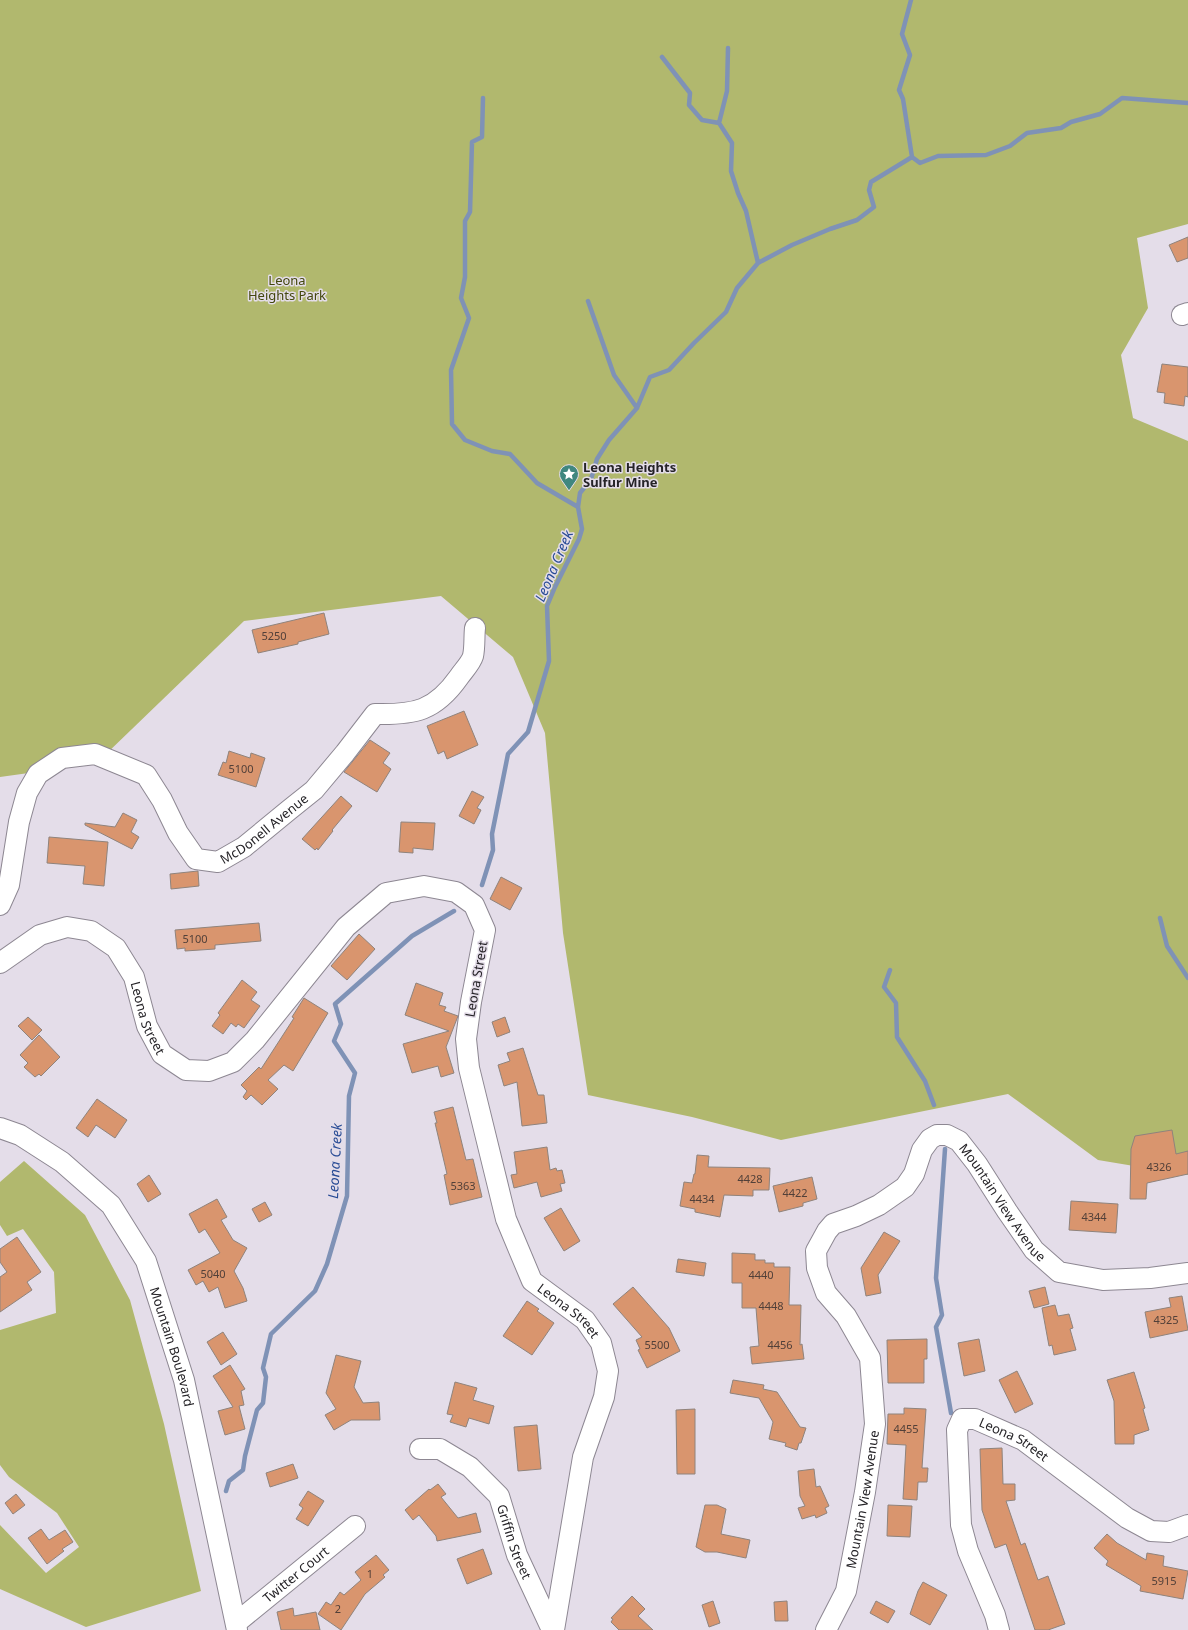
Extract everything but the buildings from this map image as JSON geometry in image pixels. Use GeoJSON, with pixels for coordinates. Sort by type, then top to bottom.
{"type":"FeatureCollection","features":[{"type":"Feature","properties":{"kind":"street","name":"McDonell Avenue"},"geometry":{"type":"LineString","coordinates":[[0,905],[9,885],[19,822],[27,793],[38,774],[62,758],[95,754],[146,775],[162,800],[178,833],[196,859],[218,862],[244,847],[314,790],[375,714],[396,714],[419,711],[434,705],[450,690],[472,658],[475,628]]}},
{"type":"Feature","properties":{"kind":"street","name":"Leona Street"},"geometry":{"type":"LineString","coordinates":[[0,963],[40,935],[67,927],[91,931],[116,948],[134,977],[147,1026],[162,1054],[186,1070],[209,1071],[233,1062],[254,1040],[346,927],[386,893],[424,886],[456,892],[474,905],[485,930],[471,1002],[466,1039],[468,1060],[506,1219],[532,1281],[585,1320],[601,1343],[608,1371],[604,1397],[583,1457],[553,1630]]}},
{"type":"Feature","properties":{"kind":"street","name":"Mountain Boulevard"},"geometry":{"type":"LineString","coordinates":[[0,1128],[20,1135],[62,1162],[111,1205],[146,1261],[184,1380],[237,1627]]}},
{"type":"Feature","properties":{"kind":"street","name":"Mountain View Avenue"},"geometry":{"type":"LineString","coordinates":[[826,1630],[846,1591],[865,1492],[875,1424],[870,1358],[846,1316],[826,1293],[817,1268],[816,1251],[827,1231],[833,1224],[856,1216],[879,1205],[905,1187],[914,1174],[922,1150],[930,1139],[937,1135],[947,1135],[959,1141],[977,1164],[1034,1250],[1059,1272],[1103,1280],[1150,1278],[1188,1273]]}},
{"type":"Feature","properties":{"kind":"street","name":"Leona Street"},"geometry":{"type":"LineString","coordinates":[[999,1630],[995,1615],[968,1551],[961,1525],[957,1430],[962,1419],[975,1419],[1023,1440],[1126,1518],[1151,1530],[1170,1532],[1188,1525]]}},
{"type":"Feature","properties":{"kind":"street","name":"Griffin Street"},"geometry":{"type":"LineString","coordinates":[[420,1449],[440,1449],[470,1467],[499,1496],[517,1555],[553,1630]]}},
{"type":"Feature","properties":{"kind":"street","name":"Twitter Court"},"geometry":{"type":"LineString","coordinates":[[237,1627],[355,1526]]}},
{"type":"Feature","properties":{"kind":"green space","name":"Leona Heights Park"},"geometry":{"type":"Polygon","coordinates":[[[0,0],[1188,0],[1188,224],[1137,238],[1148,308],[1121,355],[1133,418],[1188,441],[1188,1175],[1098,1160],[1008,1094],[781,1140],[692,1117],[588,1095],[563,933],[545,733],[513,657],[441,596],[244,621],[104,756],[43,771],[0,777],[0,0]]]}},
{"type":"Feature","properties":{"kind":"green space"},"geometry":{"type":"Polygon","coordinates":[[[24,1161],[85,1215],[130,1300],[164,1424],[201,1591],[86,1627],[0,1589],[0,1525],[46,1573],[79,1547],[57,1513],[9,1477],[0,1465],[0,1330],[56,1313],[54,1272],[23,1229],[7,1236],[0,1225],[0,1182],[24,1161]]]}},
{"type":"Feature","properties":{"kind":"waterway"},"geometry":{"type":"LineString","coordinates":[[911,0],[902,34],[910,55],[899,90],[903,99],[912,157]]}},
{"type":"Feature","properties":{"kind":"waterway"},"geometry":{"type":"LineString","coordinates":[[719,123],[727,91],[728,48]]}},
{"type":"Feature","properties":{"kind":"waterway"},"geometry":{"type":"LineString","coordinates":[[662,57],[690,93],[689,105],[702,120],[719,123],[732,143],[731,171],[746,211],[758,263]]}},
{"type":"Feature","properties":{"kind":"waterway"},"geometry":{"type":"LineString","coordinates":[[483,98],[482,137],[472,142],[470,212],[465,221],[465,277],[461,298],[469,318],[451,370],[452,424],[465,440],[492,451],[510,454],[537,483],[578,507]]}},
{"type":"Feature","properties":{"kind":"waterway","name":"Leona Creek"},"geometry":{"type":"LineString","coordinates":[[482,885],[493,850],[492,834],[508,754],[528,732],[549,661],[547,606],[579,539],[582,529],[578,507],[580,493],[591,479],[597,459],[609,440],[637,408],[650,377],[669,370],[726,312],[737,288],[758,263],[792,245],[830,229],[857,220],[874,207],[869,190],[871,182],[912,157],[920,163],[938,156],[986,155],[1010,146],[1027,133],[1061,128],[1071,122],[1100,114],[1122,98],[1188,103]]}},
{"type":"Feature","properties":{"kind":"waterway"},"geometry":{"type":"LineString","coordinates":[[588,301],[614,375],[637,408]]}},
{"type":"Feature","properties":{"kind":"waterway","name":"Leona Creek"},"geometry":{"type":"LineString","coordinates":[[226,1491],[229,1481],[243,1470],[245,1456],[257,1410],[263,1403],[266,1377],[263,1368],[271,1334],[315,1291],[327,1264],[347,1196],[349,1096],[355,1073],[334,1041],[341,1024],[335,1004],[412,936],[454,911]]}},
{"type":"Feature","properties":{"kind":"waterway"},"geometry":{"type":"LineString","coordinates":[[1160,918],[1167,946],[1188,978]]}},
{"type":"Feature","properties":{"kind":"waterway"},"geometry":{"type":"LineString","coordinates":[[890,970],[884,987],[896,1003],[897,1037],[925,1081],[934,1105]]}},
{"type":"Feature","properties":{"kind":"waterway"},"geometry":{"type":"LineString","coordinates":[[945,1149],[936,1278],[942,1315],[936,1327],[951,1413]]}},
{"type":"Feature","properties":{"kind":"place","name":"Leona Heights Sulfur Mine"},"geometry":{"type":"Point","coordinates":[569,491]}}]}
